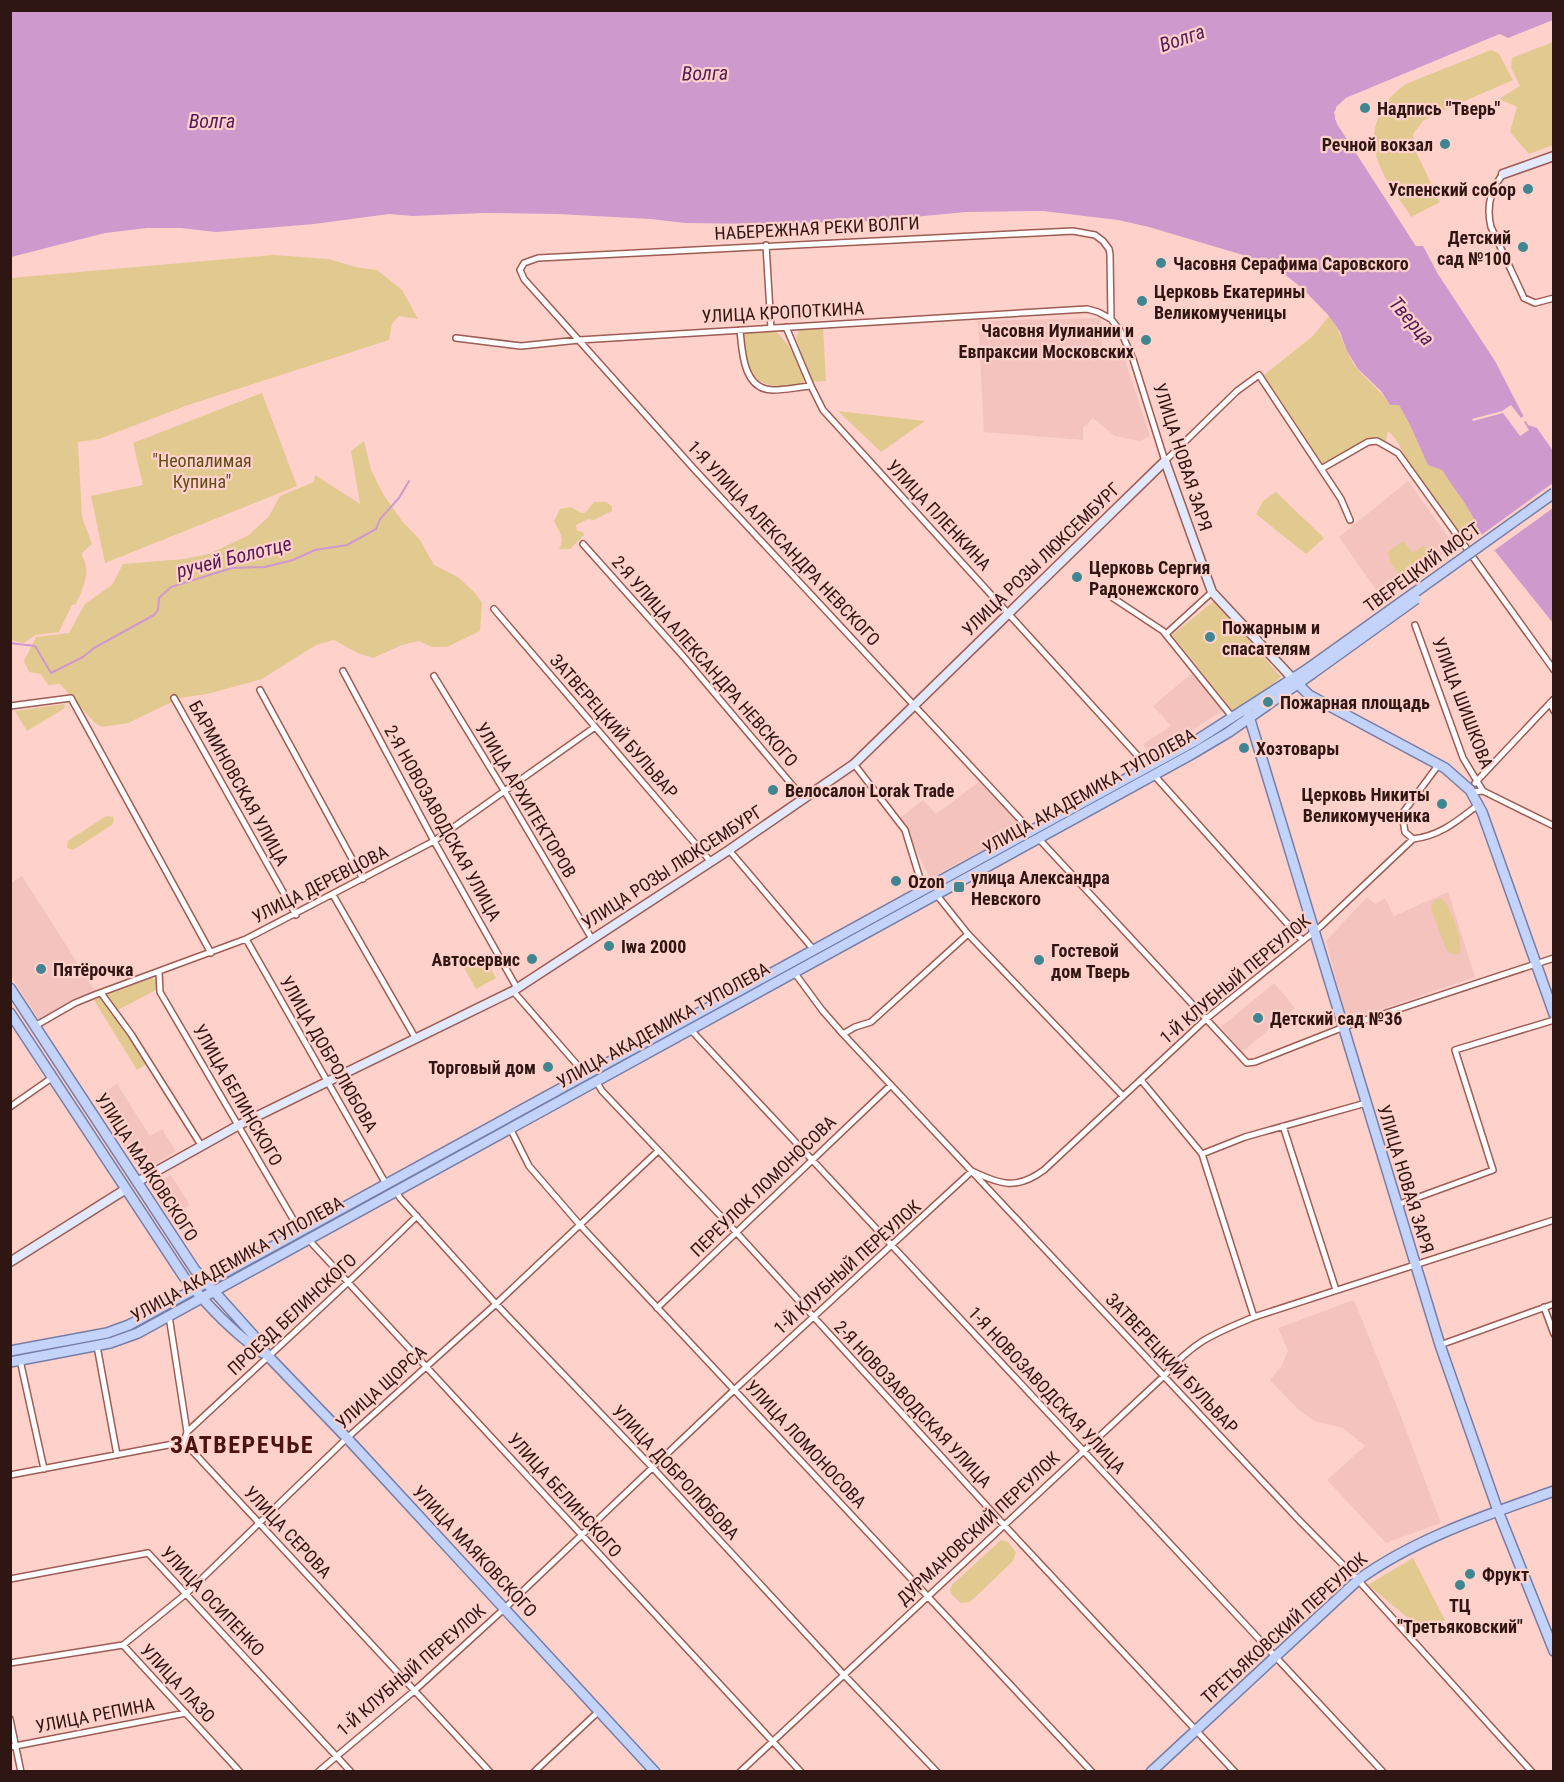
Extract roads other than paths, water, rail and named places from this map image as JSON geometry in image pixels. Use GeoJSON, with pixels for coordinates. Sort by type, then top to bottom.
{"type":"FeatureCollection","features":[{"type":"Feature","properties":{"kind":"main road","name":"ТВЕРЕЦКИЙ МОСТ"},"geometry":{"type":"LineString","coordinates":[[1311,670],[1554,493]]}},
{"type":"Feature","properties":{"kind":"main road","name":"ТВЕРЕЦКИЙ МОСТ"},"geometry":{"type":"LineString","coordinates":[[1311,670],[1554,500]]}},
{"type":"Feature","properties":{"kind":"main road","name":"УЛИЦА АКАДЕМИКА ТУПОЛЕВА"},"geometry":{"type":"LineString","coordinates":[[10,1351],[118,1330],[926,889],[1232,730],[1248,713],[1311,670]]}},
{"type":"Feature","properties":{"kind":"main road"},"geometry":{"type":"LineString","coordinates":[[1295,681],[1309,694],[1438,764],[1472,787]]}},
{"type":"Feature","properties":{"kind":"main road","name":"УЛИЦА АКАДЕМИКА ТУПОЛЕВА"},"geometry":{"type":"LineString","coordinates":[[1151,771],[1233,718],[1248,713]]}},
{"type":"Feature","properties":{"kind":"main road","name":"УЛИЦА НОВАЯ ЗАРЯ"},"geometry":{"type":"LineString","coordinates":[[1248,713],[1440,1345],[1498,1511],[1554,1651]]}},
{"type":"Feature","properties":{"kind":"main road"},"geometry":{"type":"LineString","coordinates":[[1232,730],[1233,718]]}},
{"type":"Feature","properties":{"kind":"main road","name":"УЛИЦА ШИШКОВА"},"geometry":{"type":"LineString","coordinates":[[1472,787],[1554,1014]]}},
{"type":"Feature","properties":{"kind":"main road","name":"УЛИЦА АКАДЕМИКА ТУПОЛЕВА"},"geometry":{"type":"LineString","coordinates":[[15,1361],[97,1346],[132,1336],[1027,844],[1035,834]]}},
{"type":"Feature","properties":{"kind":"main road"},"geometry":{"type":"LineString","coordinates":[[794,972],[794,966],[799,959]]}},
{"type":"Feature","properties":{"kind":"main road","name":"УЛИЦА МАЯКОВСКОГО"},"geometry":{"type":"LineString","coordinates":[[10,988],[195,1270],[254,1336],[268,1356],[347,1438],[655,1772]]}},
{"type":"Feature","properties":{"kind":"main road","name":"УЛИЦА МАЯКОВСКОГО"},"geometry":{"type":"LineString","coordinates":[[10,1012],[184,1277],[201,1298],[250,1344],[268,1356]]}},
{"type":"Feature","properties":{"kind":"main road"},"geometry":{"type":"LineString","coordinates":[[596,1081],[596,1075],[601,1067]]}},
{"type":"Feature","properties":{"kind":"main road"},"geometry":{"type":"LineString","coordinates":[[581,1089],[586,1082],[586,1075]]}},
{"type":"Feature","properties":{"kind":"main road"},"geometry":{"type":"LineString","coordinates":[[396,1191],[396,1184],[400,1177]]}},
{"type":"Feature","properties":{"kind":"main road"},"geometry":{"type":"LineString","coordinates":[[381,1199],[386,1191],[386,1184]]}},
{"type":"Feature","properties":{"kind":"main road","name":"ТРЕТЬЯКОВСКИЙ ПЕРЕУЛОК"},"geometry":{"type":"LineString","coordinates":[[1151,1772],[1358,1580],[1404,1551],[1498,1511],[1554,1491]]}},
{"type":"Feature","properties":{"kind":"street"},"geometry":{"type":"LineString","coordinates":[[1554,156],[1503,174],[1490,197],[1489,218],[1526,300],[1535,303],[1554,298]]}},
{"type":"Feature","properties":{"kind":"street","name":"НАБЕРЕЖНАЯ РЕКИ ВОЛГИ"},"geometry":{"type":"LineString","coordinates":[[520,270],[524,263],[538,258],[1073,231],[1095,235],[1103,241],[1110,254]]}},
{"type":"Feature","properties":{"kind":"street"},"geometry":{"type":"LineString","coordinates":[[766,245],[771,328]]}},
{"type":"Feature","properties":{"kind":"street","name":"УЛИЦА НОВАЯ ЗАРЯ"},"geometry":{"type":"LineString","coordinates":[[1110,254],[1111,318],[1121,332],[1133,359],[1170,474],[1212,592],[1295,681]]}},
{"type":"Feature","properties":{"kind":"street","name":"1-Я УЛИЦА АЛЕКСАНДРА НЕВСКОГО"},"geometry":{"type":"LineString","coordinates":[[520,270],[524,279],[695,470],[1247,1063],[1255,1062],[1344,1027]]}},
{"type":"Feature","properties":{"kind":"street","name":"УЛИЦА КРОПОТКИНА"},"geometry":{"type":"LineString","coordinates":[[456,338],[521,346],[579,340],[1087,309],[1111,318]]}},
{"type":"Feature","properties":{"kind":"street","name":"УЛИЦА ПЛЕНКИНА"},"geometry":{"type":"LineString","coordinates":[[786,327],[823,410],[1009,613],[1302,940]]}},
{"type":"Feature","properties":{"kind":"street"},"geometry":{"type":"LineString","coordinates":[[740,330],[746,368],[760,387],[771,390],[811,386]]}},
{"type":"Feature","properties":{"kind":"street","name":"УЛИЦА РОЗЫ ЛЮКСЕМБУРГ"},"geometry":{"type":"LineString","coordinates":[[137,1182],[239,1125],[515,990],[729,850],[854,764],[1237,391],[1258,375],[1321,469]]}},
{"type":"Feature","properties":{"kind":"street"},"geometry":{"type":"LineString","coordinates":[[1350,520],[1341,499],[1321,469],[1368,442],[1377,441],[1398,453],[1554,670]]}},
{"type":"Feature","properties":{"kind":"street"},"geometry":{"type":"LineString","coordinates":[[1151,475],[1161,472],[1170,474]]}},
{"type":"Feature","properties":{"kind":"street","name":"2-Я УЛИЦА АЛЕКСАНДРА НЕВСКОГО"},"geometry":{"type":"LineString","coordinates":[[583,544],[683,656],[804,799]]}},
{"type":"Feature","properties":{"kind":"street"},"geometry":{"type":"LineString","coordinates":[[1166,634],[1212,592]]}},
{"type":"Feature","properties":{"kind":"street"},"geometry":{"type":"LineString","coordinates":[[1107,594],[1166,634],[1233,718]]}},
{"type":"Feature","properties":{"kind":"street","name":"ЗАТВЕРЕЦКИЙ БУЛЬВАР"},"geometry":{"type":"LineString","coordinates":[[494,609],[711,862]]}},
{"type":"Feature","properties":{"kind":"street","name":"УЛИЦА ШИШКОВА"},"geometry":{"type":"LineString","coordinates":[[1415,625],[1472,787],[1483,791]]}},
{"type":"Feature","properties":{"kind":"street","name":"2-Я НОВОЗАВОДСКАЯ УЛИЦА"},"geometry":{"type":"LineString","coordinates":[[343,671],[515,990],[586,1075]]}},
{"type":"Feature","properties":{"kind":"street","name":"УЛИЦА АРХИТЕКТОРОВ"},"geometry":{"type":"LineString","coordinates":[[434,676],[592,939]]}},
{"type":"Feature","properties":{"kind":"street"},"geometry":{"type":"LineString","coordinates":[[260,690],[363,879]]}},
{"type":"Feature","properties":{"kind":"street","name":"БАРМИНОВСКАЯ УЛИЦА"},"geometry":{"type":"LineString","coordinates":[[174,698],[296,915]]}},
{"type":"Feature","properties":{"kind":"street"},"geometry":{"type":"LineString","coordinates":[[10,706],[71,699],[212,953]]}},
{"type":"Feature","properties":{"kind":"street"},"geometry":{"type":"LineString","coordinates":[[1552,701],[1472,787],[1554,826]]}},
{"type":"Feature","properties":{"kind":"street"},"geometry":{"type":"LineString","coordinates":[[1552,701],[1554,711]]}},
{"type":"Feature","properties":{"kind":"street","name":"УЛИЦА ДЕРЕВЦОВА"},"geometry":{"type":"LineString","coordinates":[[35,1026],[75,1003],[246,939],[434,842],[595,727]]}},
{"type":"Feature","properties":{"kind":"street"},"geometry":{"type":"LineString","coordinates":[[854,764],[905,830],[921,882],[926,889]]}},
{"type":"Feature","properties":{"kind":"street"},"geometry":{"type":"LineString","coordinates":[[1413,839],[1406,832],[1402,814],[1438,764]]}},
{"type":"Feature","properties":{"kind":"street","name":"1-Й КЛУБНЫЙ ПЕРЕУЛОК"},"geometry":{"type":"LineString","coordinates":[[318,1772],[414,1691],[505,1608],[734,1390],[972,1171],[997,1183],[1030,1181],[1206,1019],[1314,932],[1413,839],[1429,837],[1443,831],[1479,804]]}},
{"type":"Feature","properties":{"kind":"street"},"geometry":{"type":"LineString","coordinates":[[729,850],[814,950]]}},
{"type":"Feature","properties":{"kind":"street"},"geometry":{"type":"LineString","coordinates":[[936,894],[968,934],[1123,1096]]}},
{"type":"Feature","properties":{"kind":"street"},"geometry":{"type":"LineString","coordinates":[[333,895],[416,1039]]}},
{"type":"Feature","properties":{"kind":"street"},"geometry":{"type":"LineString","coordinates":[[843,1034],[871,1022],[968,934]]}},
{"type":"Feature","properties":{"kind":"street","name":"УЛИЦА ДОБРОЛЮБОВА"},"geometry":{"type":"LineString","coordinates":[[246,939],[386,1184]]}},
{"type":"Feature","properties":{"kind":"street"},"geometry":{"type":"LineString","coordinates":[[1344,1027],[1554,958]]}},
{"type":"Feature","properties":{"kind":"street","name":"УЛИЦА БЕЛИНСКОГО"},"geometry":{"type":"LineString","coordinates":[[159,972],[160,992],[300,1231]]}},
{"type":"Feature","properties":{"kind":"street","name":"ЗАТВЕРЕЦКИЙ БУЛЬВАР"},"geometry":{"type":"LineString","coordinates":[[794,972],[843,1034],[1358,1580],[1532,1772]]}},
{"type":"Feature","properties":{"kind":"street"},"geometry":{"type":"LineString","coordinates":[[101,993],[131,1034],[201,1145]]}},
{"type":"Feature","properties":{"kind":"street"},"geometry":{"type":"LineString","coordinates":[[1396,1205],[1493,1170],[1455,1050],[1554,1020]]}},
{"type":"Feature","properties":{"kind":"street","name":"1-Я НОВОЗАВОДСКАЯ УЛИЦА"},"geometry":{"type":"LineString","coordinates":[[690,1029],[1383,1772]]}},
{"type":"Feature","properties":{"kind":"street"},"geometry":{"type":"LineString","coordinates":[[10,1107],[53,1077]]}},
{"type":"Feature","properties":{"kind":"street"},"geometry":{"type":"LineString","coordinates":[[1141,1080],[1202,1154],[1254,1317]]}},
{"type":"Feature","properties":{"kind":"street","name":"2-Я НОВОЗАВОДСКАЯ УЛИЦА"},"geometry":{"type":"LineString","coordinates":[[596,1081],[600,1089],[736,1232],[812,1318],[1235,1772]]}},
{"type":"Feature","properties":{"kind":"street","name":"ПЕРЕУЛОК ЛОМОНОСОВА"},"geometry":{"type":"LineString","coordinates":[[657,1308],[891,1085]]}},
{"type":"Feature","properties":{"kind":"street"},"geometry":{"type":"LineString","coordinates":[[1202,1154],[1245,1137],[1366,1102]]}},
{"type":"Feature","properties":{"kind":"street"},"geometry":{"type":"LineString","coordinates":[[1283,1126],[1336,1290]]}},
{"type":"Feature","properties":{"kind":"street","name":"УЛИЦА ЛОМОНОСОВА"},"geometry":{"type":"LineString","coordinates":[[510,1128],[529,1166],[580,1225],[1092,1772]]}},
{"type":"Feature","properties":{"kind":"street","name":"УЛИЦА ЩОРСА"},"geometry":{"type":"LineString","coordinates":[[123,1645],[186,1593],[347,1438],[496,1304],[658,1150]]}},
{"type":"Feature","properties":{"kind":"street"},"geometry":{"type":"LineString","coordinates":[[10,1262],[126,1189]]}},
{"type":"Feature","properties":{"kind":"street","name":"УЛИЦА ДОБРОЛЮБОВА"},"geometry":{"type":"LineString","coordinates":[[396,1191],[496,1304],[653,1468],[933,1770]]}},
{"type":"Feature","properties":{"kind":"street","name":"ПРОЕЗД БЕЛИНСКОГО"},"geometry":{"type":"LineString","coordinates":[[187,1432],[349,1283],[417,1216]]}},
{"type":"Feature","properties":{"kind":"street","name":"ДУРМАНОВСКИЙ ПЕРЕУЛОК"},"geometry":{"type":"LineString","coordinates":[[740,1772],[1164,1376],[1193,1346],[1219,1331],[1254,1317],[1554,1220]]}},
{"type":"Feature","properties":{"kind":"street","name":"УЛИЦА БЕЛИНСКОГО"},"geometry":{"type":"LineString","coordinates":[[308,1239],[801,1772]]}},
{"type":"Feature","properties":{"kind":"street"},"geometry":{"type":"LineString","coordinates":[[1440,1345],[1554,1304]]}},
{"type":"Feature","properties":{"kind":"street"},"geometry":{"type":"LineString","coordinates":[[1544,1307],[1554,1334]]}},
{"type":"Feature","properties":{"kind":"street"},"geometry":{"type":"LineString","coordinates":[[10,1475],[184,1442],[187,1432],[169,1316]]}},
{"type":"Feature","properties":{"kind":"street"},"geometry":{"type":"LineString","coordinates":[[97,1346],[117,1455]]}},
{"type":"Feature","properties":{"kind":"street"},"geometry":{"type":"LineString","coordinates":[[15,1361],[44,1468]]}},
{"type":"Feature","properties":{"kind":"street","name":"УЛИЦА СЕРОВА"},"geometry":{"type":"LineString","coordinates":[[184,1442],[490,1772]]}},
{"type":"Feature","properties":{"kind":"street","name":"УЛИЦА ОСИПЕНКО"},"geometry":{"type":"LineString","coordinates":[[10,1579],[148,1553],[351,1772]]}},
{"type":"Feature","properties":{"kind":"street","name":"УЛИЦА ЛАЗО"},"geometry":{"type":"LineString","coordinates":[[10,1663],[123,1645],[240,1772]]}},
{"type":"Feature","properties":{"kind":"street"},"geometry":{"type":"LineString","coordinates":[[534,1772],[599,1711]]}},
{"type":"Feature","properties":{"kind":"street","name":"УЛИЦА РЕПИНА"},"geometry":{"type":"LineString","coordinates":[[13,1747],[186,1713]]}},
{"type":"Feature","properties":{"kind":"street"},"geometry":{"type":"LineString","coordinates":[[10,1719],[13,1747],[21,1772]]}},
{"type":"Feature","properties":{"kind":"water","name":"Волга"},"geometry":{"type":"Polygon","coordinates":[[[10,11],[1553,11],[1553,20],[1508,38],[1500,34],[1346,98],[1336,107],[1335,119],[1416,246],[1423,246],[1438,274],[1495,361],[1528,425],[1537,428],[1553,451],[1553,623],[1478,530],[1467,506],[1442,470],[1428,465],[1399,405],[1390,405],[1381,391],[1358,369],[1347,351],[1340,332],[1329,316],[1301,287],[1280,271],[1253,258],[1118,220],[1043,211],[966,212],[872,221],[769,224],[685,223],[557,214],[483,213],[413,216],[389,214],[314,224],[216,232],[181,228],[147,228],[105,233],[11,257],[10,11]]]}},
{"type":"Feature","properties":{"kind":"waterway","name":"ручей Болотце"},"geometry":{"type":"LineString","coordinates":[[10,643],[35,646],[51,673],[154,615],[158,610],[159,598],[171,587],[232,568],[265,567],[293,560],[315,550],[347,545],[376,529],[380,519],[399,498],[409,481]]}},
{"type":"Feature","properties":{"kind":"place","name":"Надпись \"Тверь\""},"geometry":{"type":"Point","coordinates":[1365,108]}},
{"type":"Feature","properties":{"kind":"place","name":"Речной вокзал"},"geometry":{"type":"Point","coordinates":[1445,144]}},
{"type":"Feature","properties":{"kind":"place","name":"Успенский собор"},"geometry":{"type":"Point","coordinates":[1528,189]}},
{"type":"Feature","properties":{"kind":"place","name":"Детский сад №100"},"geometry":{"type":"Point","coordinates":[1523,247]}},
{"type":"Feature","properties":{"kind":"place","name":"Часовня Серафима Саровского"},"geometry":{"type":"Point","coordinates":[1161,263]}},
{"type":"Feature","properties":{"kind":"place","name":"Церковь Екатерины Великомученицы"},"geometry":{"type":"Point","coordinates":[1142,301]}},
{"type":"Feature","properties":{"kind":"place","name":"Часовня Иулиании и Евпраксии Московских"},"geometry":{"type":"Point","coordinates":[1146,340]}},
{"type":"Feature","properties":{"kind":"place","name":"Церковь Сергия Радонежского"},"geometry":{"type":"Point","coordinates":[1077,577]}},
{"type":"Feature","properties":{"kind":"place","name":"Пожарным и спасателям"},"geometry":{"type":"Point","coordinates":[1210,637]}},
{"type":"Feature","properties":{"kind":"place","name":"Пожарная площадь"},"geometry":{"type":"Point","coordinates":[1268,702]}},
{"type":"Feature","properties":{"kind":"place","name":"Хозтовары"},"geometry":{"type":"Point","coordinates":[1244,748]}},
{"type":"Feature","properties":{"kind":"place","name":"Велосалон Lorak Trade"},"geometry":{"type":"Point","coordinates":[773,790]}},
{"type":"Feature","properties":{"kind":"place","name":"Церковь Никиты Великомученика"},"geometry":{"type":"Point","coordinates":[1442,804]}},
{"type":"Feature","properties":{"kind":"place","name":"Ozon"},"geometry":{"type":"Point","coordinates":[896,881]}},
{"type":"Feature","properties":{"kind":"place","name":"улица Александра Невского"},"geometry":{"type":"Point","coordinates":[959,887]}},
{"type":"Feature","properties":{"kind":"place","name":"Iwa 2000"},"geometry":{"type":"Point","coordinates":[609,946]}},
{"type":"Feature","properties":{"kind":"place","name":"Автосервис"},"geometry":{"type":"Point","coordinates":[532,959]}},
{"type":"Feature","properties":{"kind":"place","name":"Гостевой дом Тверь"},"geometry":{"type":"Point","coordinates":[1039,960]}},
{"type":"Feature","properties":{"kind":"place","name":"Пятёрочка"},"geometry":{"type":"Point","coordinates":[41,969]}},
{"type":"Feature","properties":{"kind":"place","name":"Детский сад №36"},"geometry":{"type":"Point","coordinates":[1258,1018]}},
{"type":"Feature","properties":{"kind":"place","name":"Торговый дом"},"geometry":{"type":"Point","coordinates":[548,1067]}},
{"type":"Feature","properties":{"kind":"place","name":"Фрукт"},"geometry":{"type":"Point","coordinates":[1470,1574]}},
{"type":"Feature","properties":{"kind":"place","name":"ТЦ \"Третьяковский\""},"geometry":{"type":"Point","coordinates":[1460,1585]}},
{"type":"Feature","properties":{"kind":"district","name":"ЗАТВЕРЕЧЬЕ"},"geometry":{"type":"Point","coordinates":[242,1445]}},
{"type":"Feature","properties":{"kind":"water label","name":"Тверца"},"geometry":{"type":"Point","coordinates":[1412,321]}},
{"type":"Feature","properties":{"kind":"park label","name":"\"Неопалимая Купина\""},"geometry":{"type":"Point","coordinates":[202,470]}}]}
